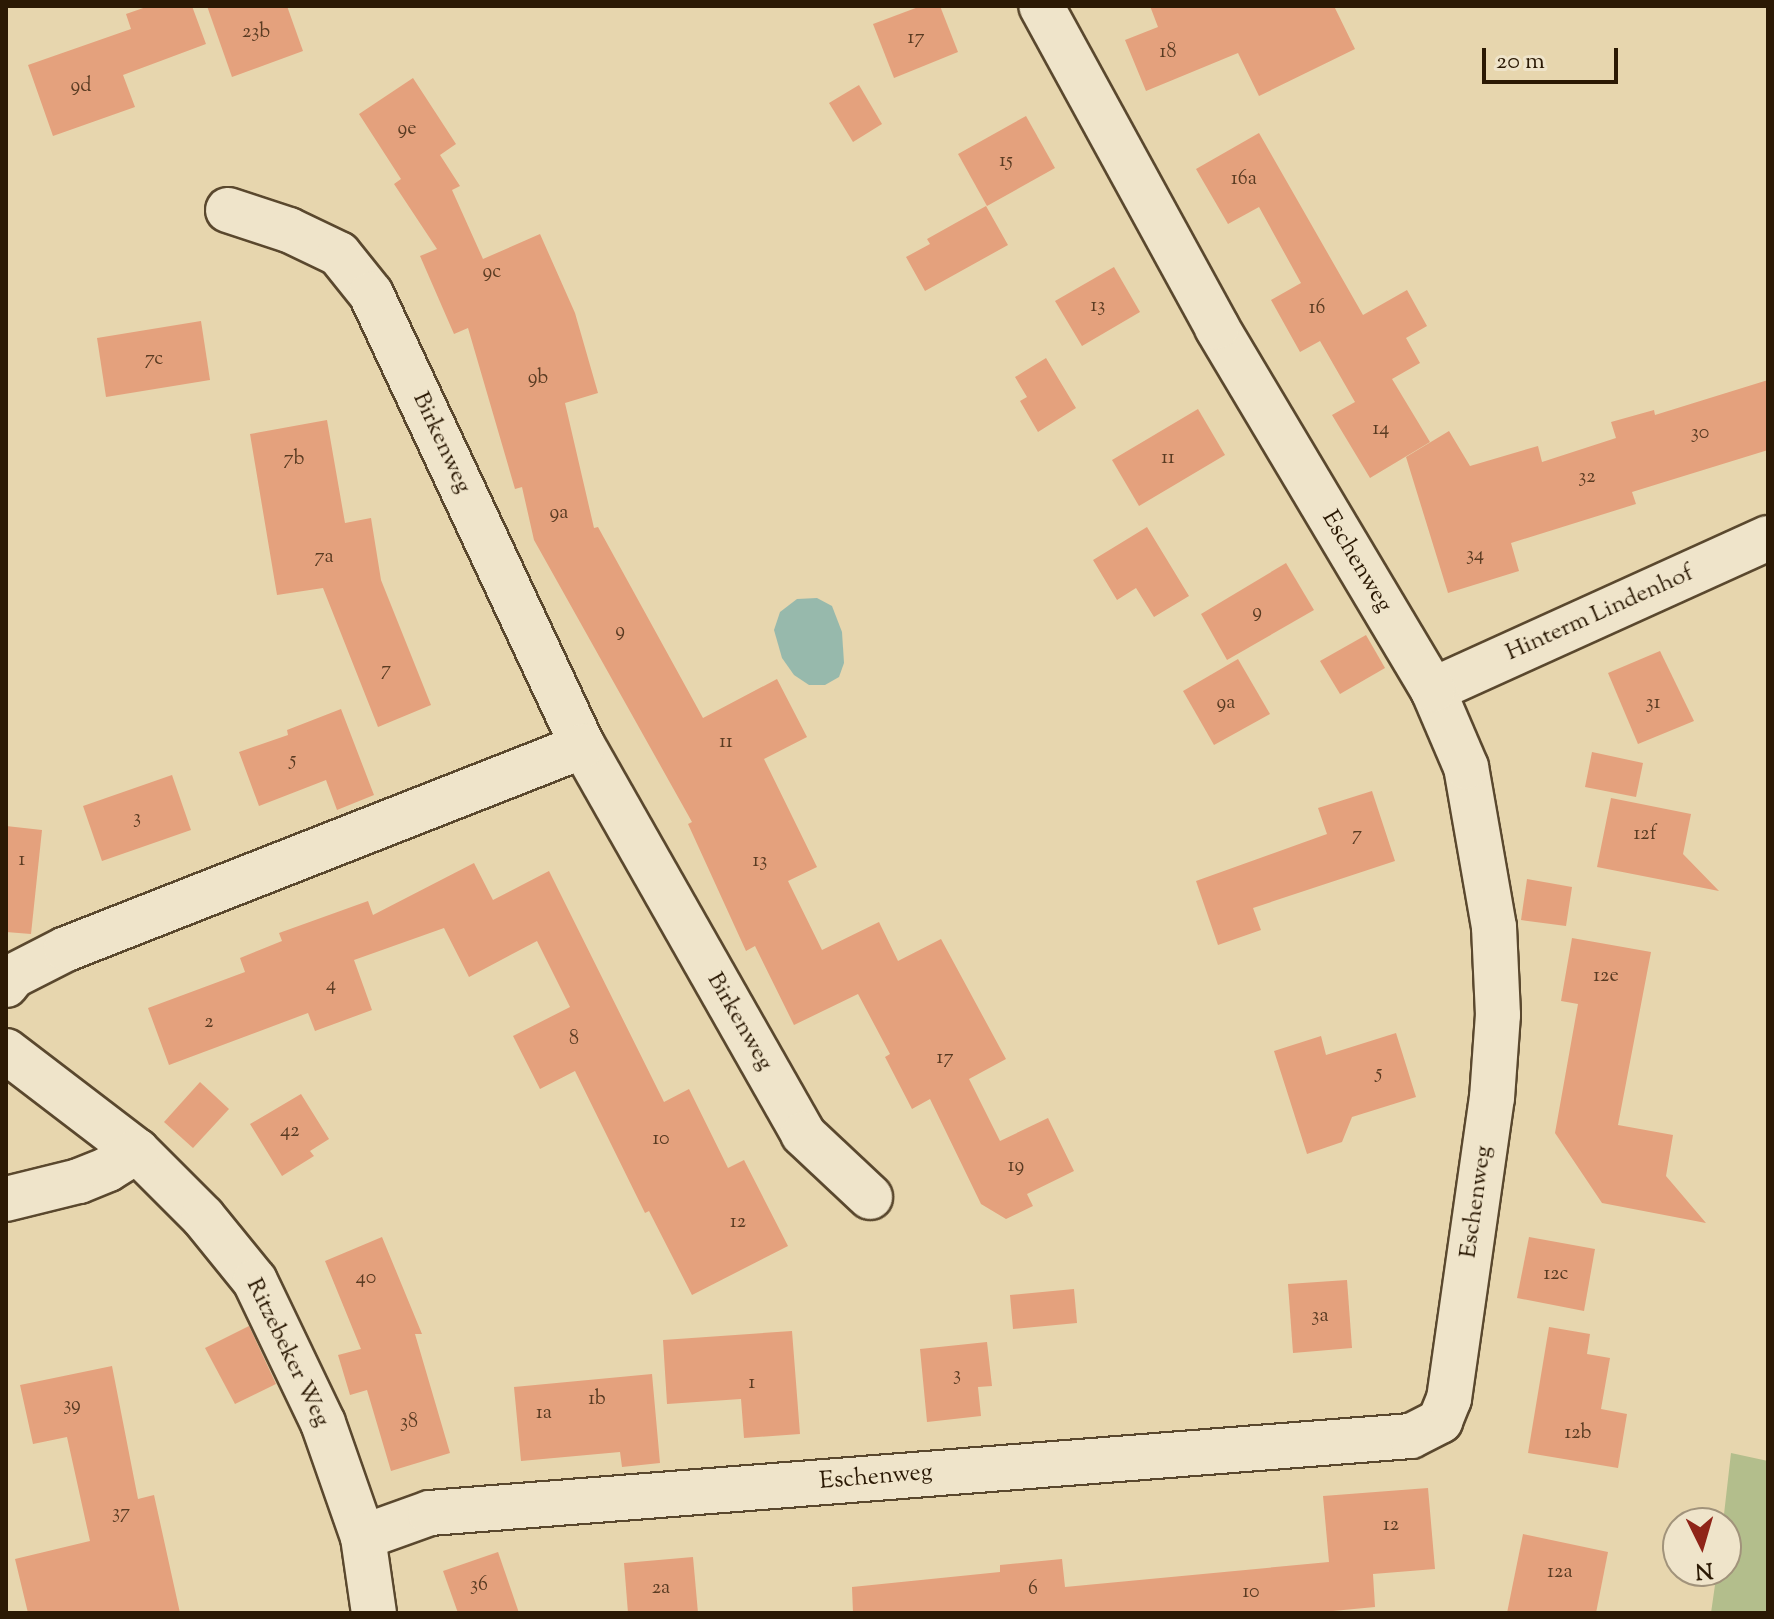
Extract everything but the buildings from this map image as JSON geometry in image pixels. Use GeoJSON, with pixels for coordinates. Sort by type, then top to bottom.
{"type":"FeatureCollection","features":[{"type":"Feature","properties":{"kind":"street","name":"Eschenweg"},"geometry":{"type":"LineString","coordinates":[[363,1537],[430,1513],[1411,1436],[1440,1421],[1449,1399],[1490,1113],[1498,1015],[1494,927],[1466,767],[1433,690],[1217,327],[1041,6]]}},
{"type":"Feature","properties":{"kind":"street","name":"Birkenweg"},"geometry":{"type":"LineString","coordinates":[[228,210],[289,230],[339,254],[371,294],[583,746],[803,1134],[870,1197]]}},
{"type":"Feature","properties":{"kind":"street","name":"Hinterm Lindenhof"},"geometry":{"type":"LineString","coordinates":[[1433,690],[1768,538]]}},
{"type":"Feature","properties":{"kind":"street"},"geometry":{"type":"LineString","coordinates":[[6,985],[13,976],[66,949],[583,746]]}},
{"type":"Feature","properties":{"kind":"street","name":"Ritzebeker Weg"},"geometry":{"type":"LineString","coordinates":[[6,1051],[137,1151],[203,1217],[255,1281],[323,1423],[363,1537],[374,1613]]}},
{"type":"Feature","properties":{"kind":"street"},"geometry":{"type":"LineString","coordinates":[[6,1199],[79,1181],[108,1169],[137,1151]]}},
{"type":"Feature","properties":{"kind":"green space"},"geometry":{"type":"Polygon","coordinates":[[[1731,1453],[1768,1461],[1768,1613],[1711,1613],[1715,1587],[1742,1587],[1742,1507],[1725,1507],[1731,1453]]]}},
{"type":"Feature","properties":{"kind":"shaded area"},"geometry":{"type":"Polygon","coordinates":[[[817,598],[832,606],[842,632],[844,663],[839,677],[825,685],[809,685],[794,675],[782,658],[774,630],[780,612],[797,599],[817,598]]]}}]}
